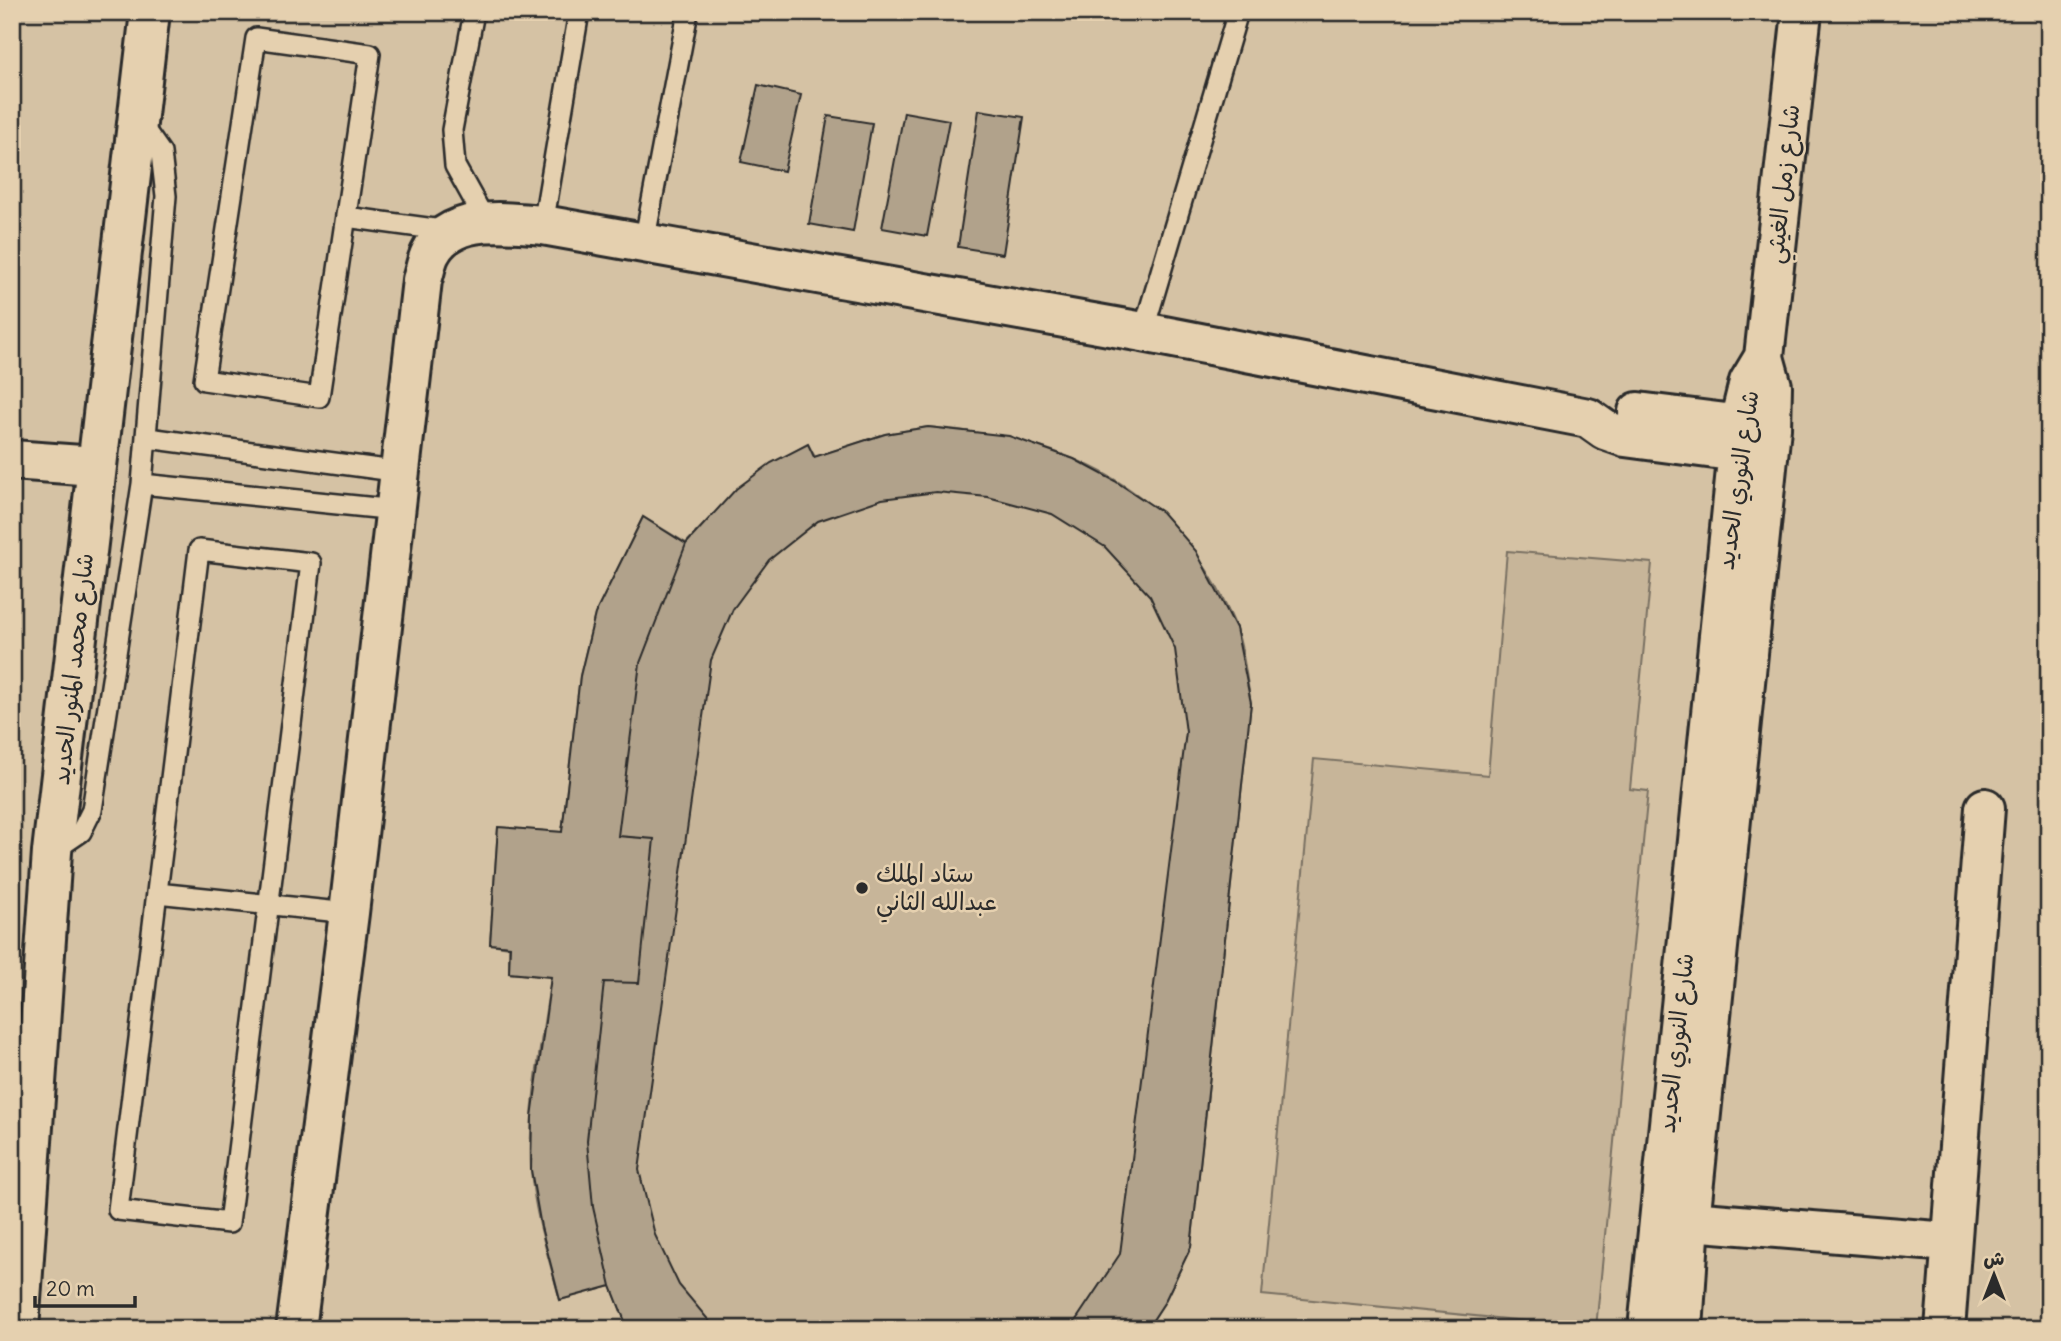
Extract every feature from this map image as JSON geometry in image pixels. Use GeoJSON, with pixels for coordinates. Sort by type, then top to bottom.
{"type":"FeatureCollection","features":[{"type":"Feature","properties":{"kind":"street","name":"شارع محمد المنور الحديد"},"geometry":{"type":"LineString","coordinates":[[19,1329],[52,852],[150,12]]}},
{"type":"Feature","properties":{"kind":"street","name":"شارع زمل الغيثي"},"geometry":{"type":"LineString","coordinates":[[1764,357],[1802,12]]}},
{"type":"Feature","properties":{"kind":"street"},"geometry":{"type":"LineString","coordinates":[[296,1329],[349,912],[422,280],[430,253],[469,226],[543,225],[1143,332],[1588,418],[1608,412],[1629,411],[1754,440]]}},
{"type":"Feature","properties":{"kind":"street","name":"شارع النوري الحديد"},"geometry":{"type":"LineString","coordinates":[[1683,1329],[1754,440],[1749,382],[1764,357]]}},
{"type":"Feature","properties":{"kind":"street","name":"شارع النوري الحديد"},"geometry":{"type":"LineString","coordinates":[[1648,1329],[1754,440]]}},
{"type":"Feature","properties":{"kind":"street"},"geometry":{"type":"LineString","coordinates":[[12,460],[95,466]]}},
{"type":"Feature","properties":{"kind":"street"},"geometry":{"type":"LineString","coordinates":[[1945,1329],[1949,1242],[1985,808]]}},
{"type":"Feature","properties":{"kind":"street"},"geometry":{"type":"LineString","coordinates":[[1690,1221],[1949,1242]]}},
{"type":"Feature","properties":{"kind":"lane"},"geometry":{"type":"LineString","coordinates":[[346,217],[469,226],[454,166],[452,130],[474,12]]}},
{"type":"Feature","properties":{"kind":"lane"},"geometry":{"type":"LineString","coordinates":[[543,225],[579,12]]}},
{"type":"Feature","properties":{"kind":"lane"},"geometry":{"type":"LineString","coordinates":[[644,243],[688,12]]}},
{"type":"Feature","properties":{"kind":"lane"},"geometry":{"type":"LineString","coordinates":[[1143,332],[1238,12]]}},
{"type":"Feature","properties":{"kind":"lane"},"geometry":{"type":"LineString","coordinates":[[256,38],[370,54],[346,217],[319,397],[204,380],[256,38]]}},
{"type":"Feature","properties":{"kind":"lane"},"geometry":{"type":"LineString","coordinates":[[52,852],[81,832],[92,810],[148,438],[166,196],[161,153],[138,119]]}},
{"type":"Feature","properties":{"kind":"lane"},"geometry":{"type":"LineString","coordinates":[[148,438],[401,472]]}},
{"type":"Feature","properties":{"kind":"lane"},"geometry":{"type":"LineString","coordinates":[[142,484],[396,510]]}},
{"type":"Feature","properties":{"kind":"lane"},"geometry":{"type":"LineString","coordinates":[[199,550],[311,563],[268,904],[229,1223],[118,1210],[199,550]]}},
{"type":"Feature","properties":{"kind":"lane"},"geometry":{"type":"LineString","coordinates":[[157,893],[349,912]]}},
{"type":"Feature","properties":{"kind":"shaded area"},"geometry":{"type":"Polygon","coordinates":[[[12,12],[2049,12],[2049,1329],[12,1329],[12,12]]]}},
{"type":"Feature","properties":{"kind":"shaded area","name":"ستاد الملك عبدالله الثاني"},"geometry":{"type":"Polygon","coordinates":[[[928,427],[979,433],[1028,443],[1072,458],[1113,479],[1150,505],[1183,538],[1212,578],[1238,634],[1251,703],[1191,1247],[1164,1303],[1147,1329],[628,1329],[611,1286],[560,1300],[542,1236],[535,1203],[531,1145],[536,1073],[551,977],[509,973],[509,947],[490,944],[498,827],[562,832],[580,676],[595,614],[643,517],[686,543],[742,488],[771,466],[808,444],[815,457],[885,434],[928,427]]]}},
{"type":"Feature","properties":{"kind":"shaded area"},"geometry":{"type":"Polygon","coordinates":[[[1507,551],[1652,563],[1630,789],[1648,791],[1596,1328],[1262,1295],[1314,759],[1488,775],[1507,551]]]}},
{"type":"Feature","properties":{"kind":"building"},"geometry":{"type":"Polygon","coordinates":[[[758,85],[801,95],[784,171],[741,162],[758,85]]]}},
{"type":"Feature","properties":{"kind":"building"},"geometry":{"type":"Polygon","coordinates":[[[979,110],[1024,117],[1003,254],[958,247],[979,110]]]}},
{"type":"Feature","properties":{"kind":"building"},"geometry":{"type":"Polygon","coordinates":[[[904,112],[949,120],[927,236],[882,228],[904,112]]]}},
{"type":"Feature","properties":{"kind":"building"},"geometry":{"type":"Polygon","coordinates":[[[828,116],[872,123],[853,232],[809,224],[828,116]]]}},
{"type":"Feature","properties":{"kind":"building"},"geometry":{"type":"Polygon","coordinates":[[[928,427],[1009,436],[1074,459],[1115,481],[1162,512],[1196,551],[1236,628],[1251,703],[1191,1247],[1164,1303],[1147,1329],[1070,1329],[1120,1254],[1186,732],[1175,649],[1150,596],[1105,547],[1052,514],[988,497],[936,492],[882,499],[818,521],[769,560],[733,609],[711,660],[639,1170],[655,1235],[679,1285],[716,1329],[628,1329],[611,1286],[560,1300],[541,1227],[531,1170],[532,1117],[551,977],[509,973],[510,946],[490,944],[498,827],[562,832],[580,676],[595,614],[643,517],[686,544],[736,489],[771,463],[808,444],[814,457],[885,434],[928,427]]]}},
{"type":"Feature","properties":{"kind":"building"},"geometry":{"type":"Polygon","coordinates":[[[643,517],[686,544],[640,663],[618,836],[654,839],[639,983],[604,982],[587,1141],[593,1207],[611,1286],[560,1300],[541,1227],[531,1170],[532,1117],[551,977],[509,973],[510,946],[490,944],[498,827],[562,832],[580,676],[595,614],[643,517]]]}},
{"type":"Feature","properties":{"kind":"place","name":"ستاد الملك عبدالله الثاني"},"geometry":{"type":"Point","coordinates":[862,888]}}]}
